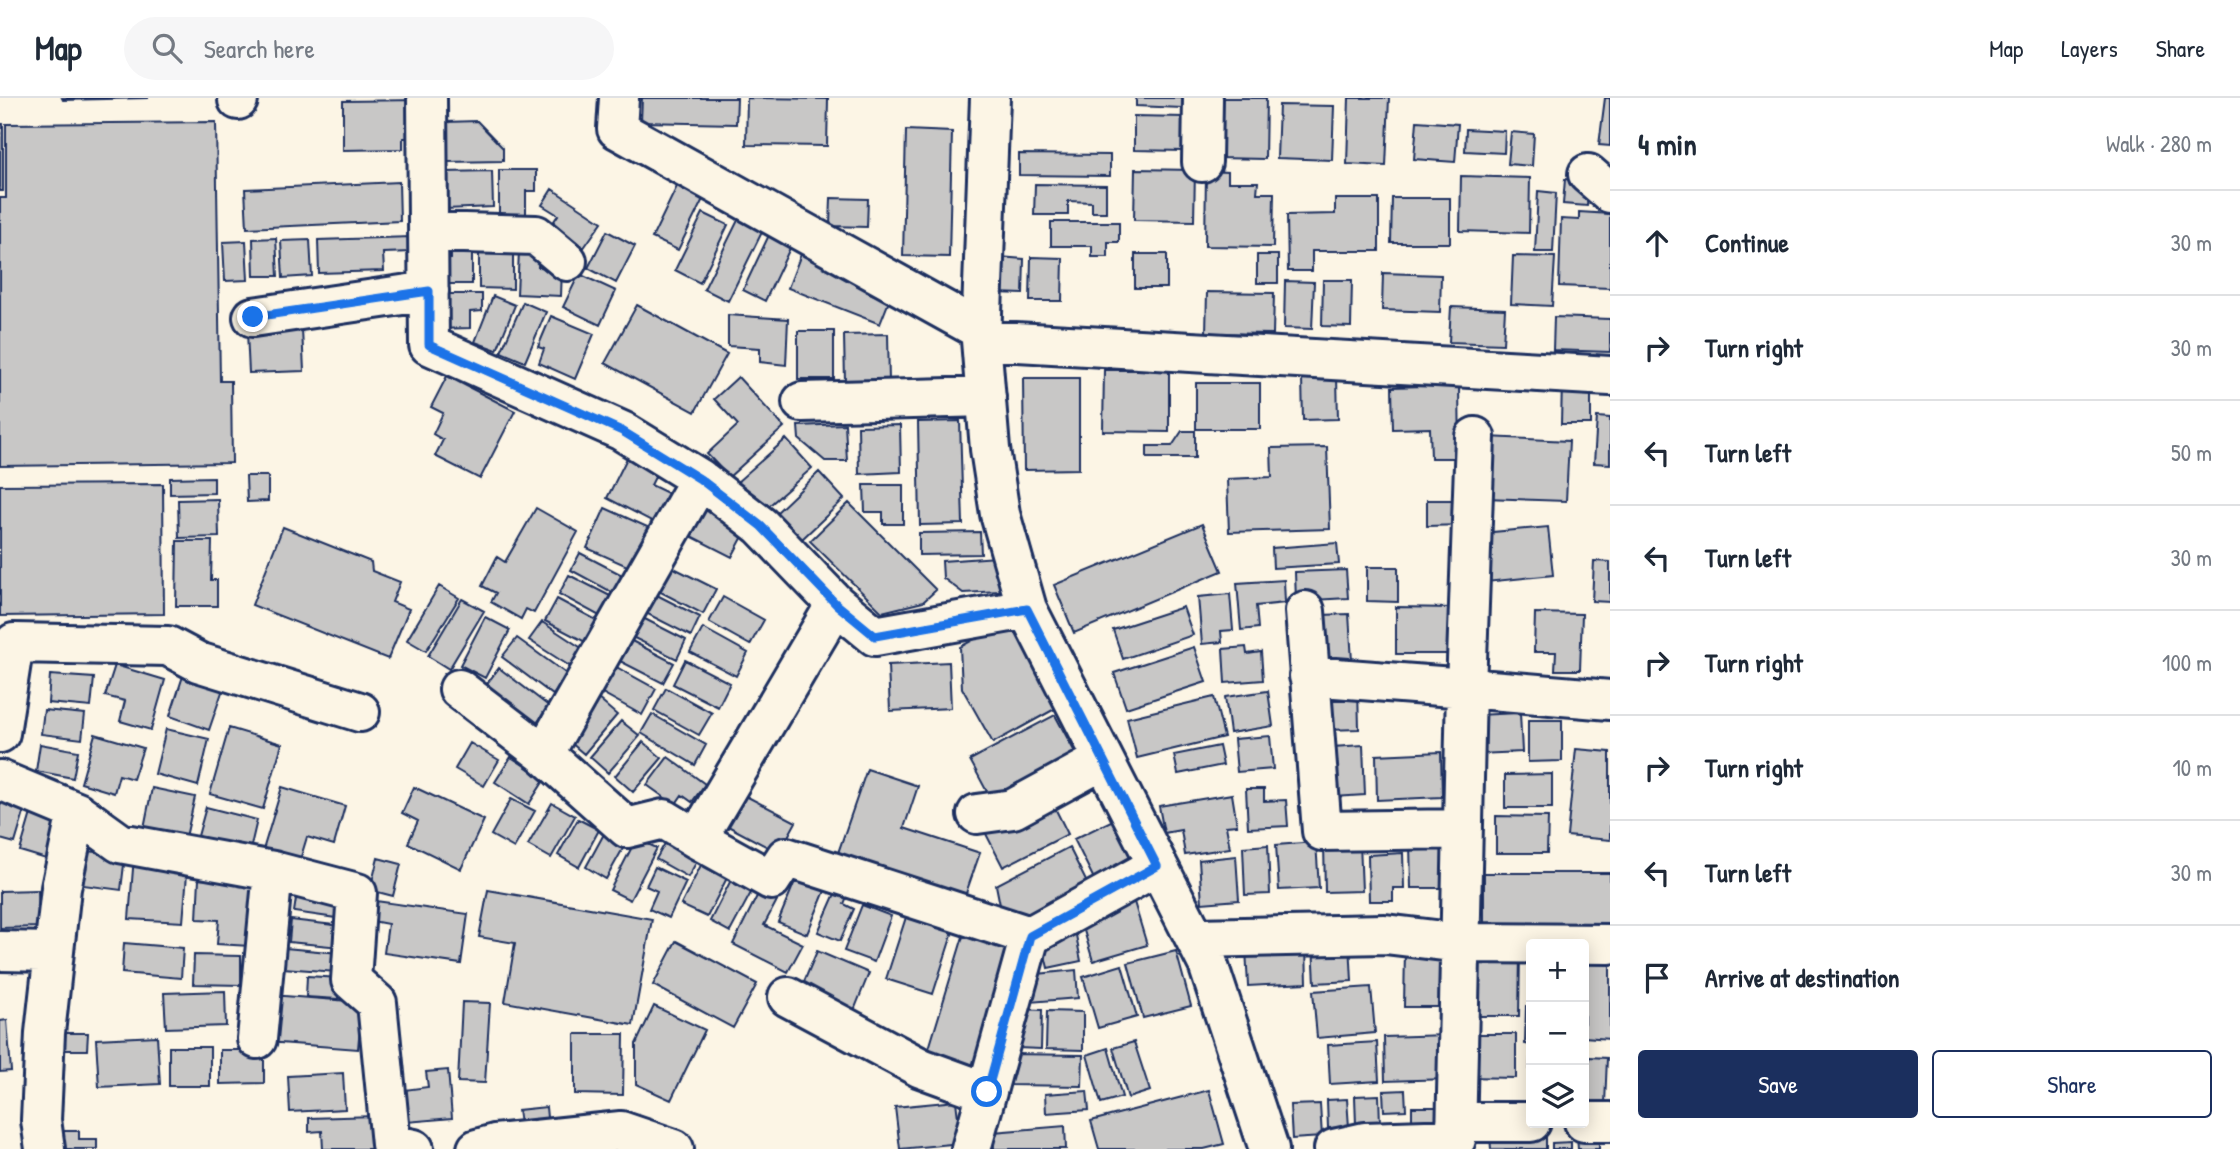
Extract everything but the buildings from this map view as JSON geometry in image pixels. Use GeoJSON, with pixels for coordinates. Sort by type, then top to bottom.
{"type":"FeatureCollection","features":[{"type":"Feature","properties":{"kind":"street"},"geometry":{"type":"LineString","coordinates":[[428,98],[429,345],[622,431],[700,479],[761,526],[836,604],[875,636],[1027,609]]}},
{"type":"Feature","properties":{"kind":"street"},"geometry":{"type":"LineString","coordinates":[[619,98],[617,129],[982,336],[1610,376]]}},
{"type":"Feature","properties":{"kind":"street"},"geometry":{"type":"LineString","coordinates":[[990,98],[982,336],[990,449],[1000,514],[1027,609],[1208,964],[1269,1149]]}},
{"type":"Feature","properties":{"kind":"street"},"geometry":{"type":"LineString","coordinates":[[1202,162],[1203,98]]}},
{"type":"Feature","properties":{"kind":"street"},"geometry":{"type":"LineString","coordinates":[[428,232],[536,235],[567,261]]}},
{"type":"Feature","properties":{"kind":"street"},"geometry":{"type":"LineString","coordinates":[[253,317],[429,291]]}},
{"type":"Feature","properties":{"kind":"street"},"geometry":{"type":"LineString","coordinates":[[802,402],[986,397]]}},
{"type":"Feature","properties":{"kind":"street"},"geometry":{"type":"LineString","coordinates":[[1456,1137],[1466,688],[1475,437]]}},
{"type":"Feature","properties":{"kind":"street"},"geometry":{"type":"LineString","coordinates":[[544,754],[700,479]]}},
{"type":"Feature","properties":{"kind":"street"},"geometry":{"type":"LineString","coordinates":[[697,838],[836,604]]}},
{"type":"Feature","properties":{"kind":"street"},"geometry":{"type":"LineString","coordinates":[[1305,611],[1322,831],[1463,829]]}},
{"type":"Feature","properties":{"kind":"street"},"geometry":{"type":"LineString","coordinates":[[0,733],[14,643],[168,646],[198,662],[360,712]]}},
{"type":"Feature","properties":{"kind":"street"},"geometry":{"type":"LineString","coordinates":[[1309,676],[1610,700]]}},
{"type":"Feature","properties":{"kind":"street"},"geometry":{"type":"LineString","coordinates":[[459,689],[544,754],[627,828],[664,819],[771,880],[786,857],[1030,936]]}},
{"type":"Feature","properties":{"kind":"street"},"geometry":{"type":"LineString","coordinates":[[978,814],[1013,809],[1103,760]]}},
{"type":"Feature","properties":{"kind":"street"},"geometry":{"type":"LineString","coordinates":[[0,780],[77,812],[120,844],[272,871],[357,893],[351,980],[377,1003],[391,1144],[414,1149]]}},
{"type":"Feature","properties":{"kind":"street"},"geometry":{"type":"LineString","coordinates":[[45,1149],[41,1119],[45,1033],[61,888],[77,812]]}},
{"type":"Feature","properties":{"kind":"street"},"geometry":{"type":"LineString","coordinates":[[971,1149],[1030,936],[1157,866]]}},
{"type":"Feature","properties":{"kind":"street"},"geometry":{"type":"LineString","coordinates":[[257,1039],[272,871]]}},
{"type":"Feature","properties":{"kind":"street"},"geometry":{"type":"LineString","coordinates":[[1195,938],[1385,934],[1460,943],[1610,944]]}},
{"type":"Feature","properties":{"kind":"street"},"geometry":{"type":"LineString","coordinates":[[0,951],[54,952]]}},
{"type":"Feature","properties":{"kind":"street"},"geometry":{"type":"LineString","coordinates":[[788,998],[921,1068],[987,1092]]}},
{"type":"Feature","properties":{"kind":"street"},"geometry":{"type":"LineString","coordinates":[[1589,1122],[1610,1122]]}},
{"type":"Feature","properties":{"kind":"street"},"geometry":{"type":"LineString","coordinates":[[1334,1149],[1365,1142],[1456,1137],[1526,1123]]}},
{"type":"Feature","properties":{"kind":"street"},"geometry":{"type":"LineString","coordinates":[[477,1149],[495,1144],[621,1131],[673,1149]]}},
{"type":"Feature","properties":{"kind":"route"},"geometry":{"type":"LineString","coordinates":[[253,317],[429,291],[429,345],[622,431],[700,479],[761,526],[836,604],[875,636],[1027,609],[1157,866],[1030,936],[987,1092]]}}]}
